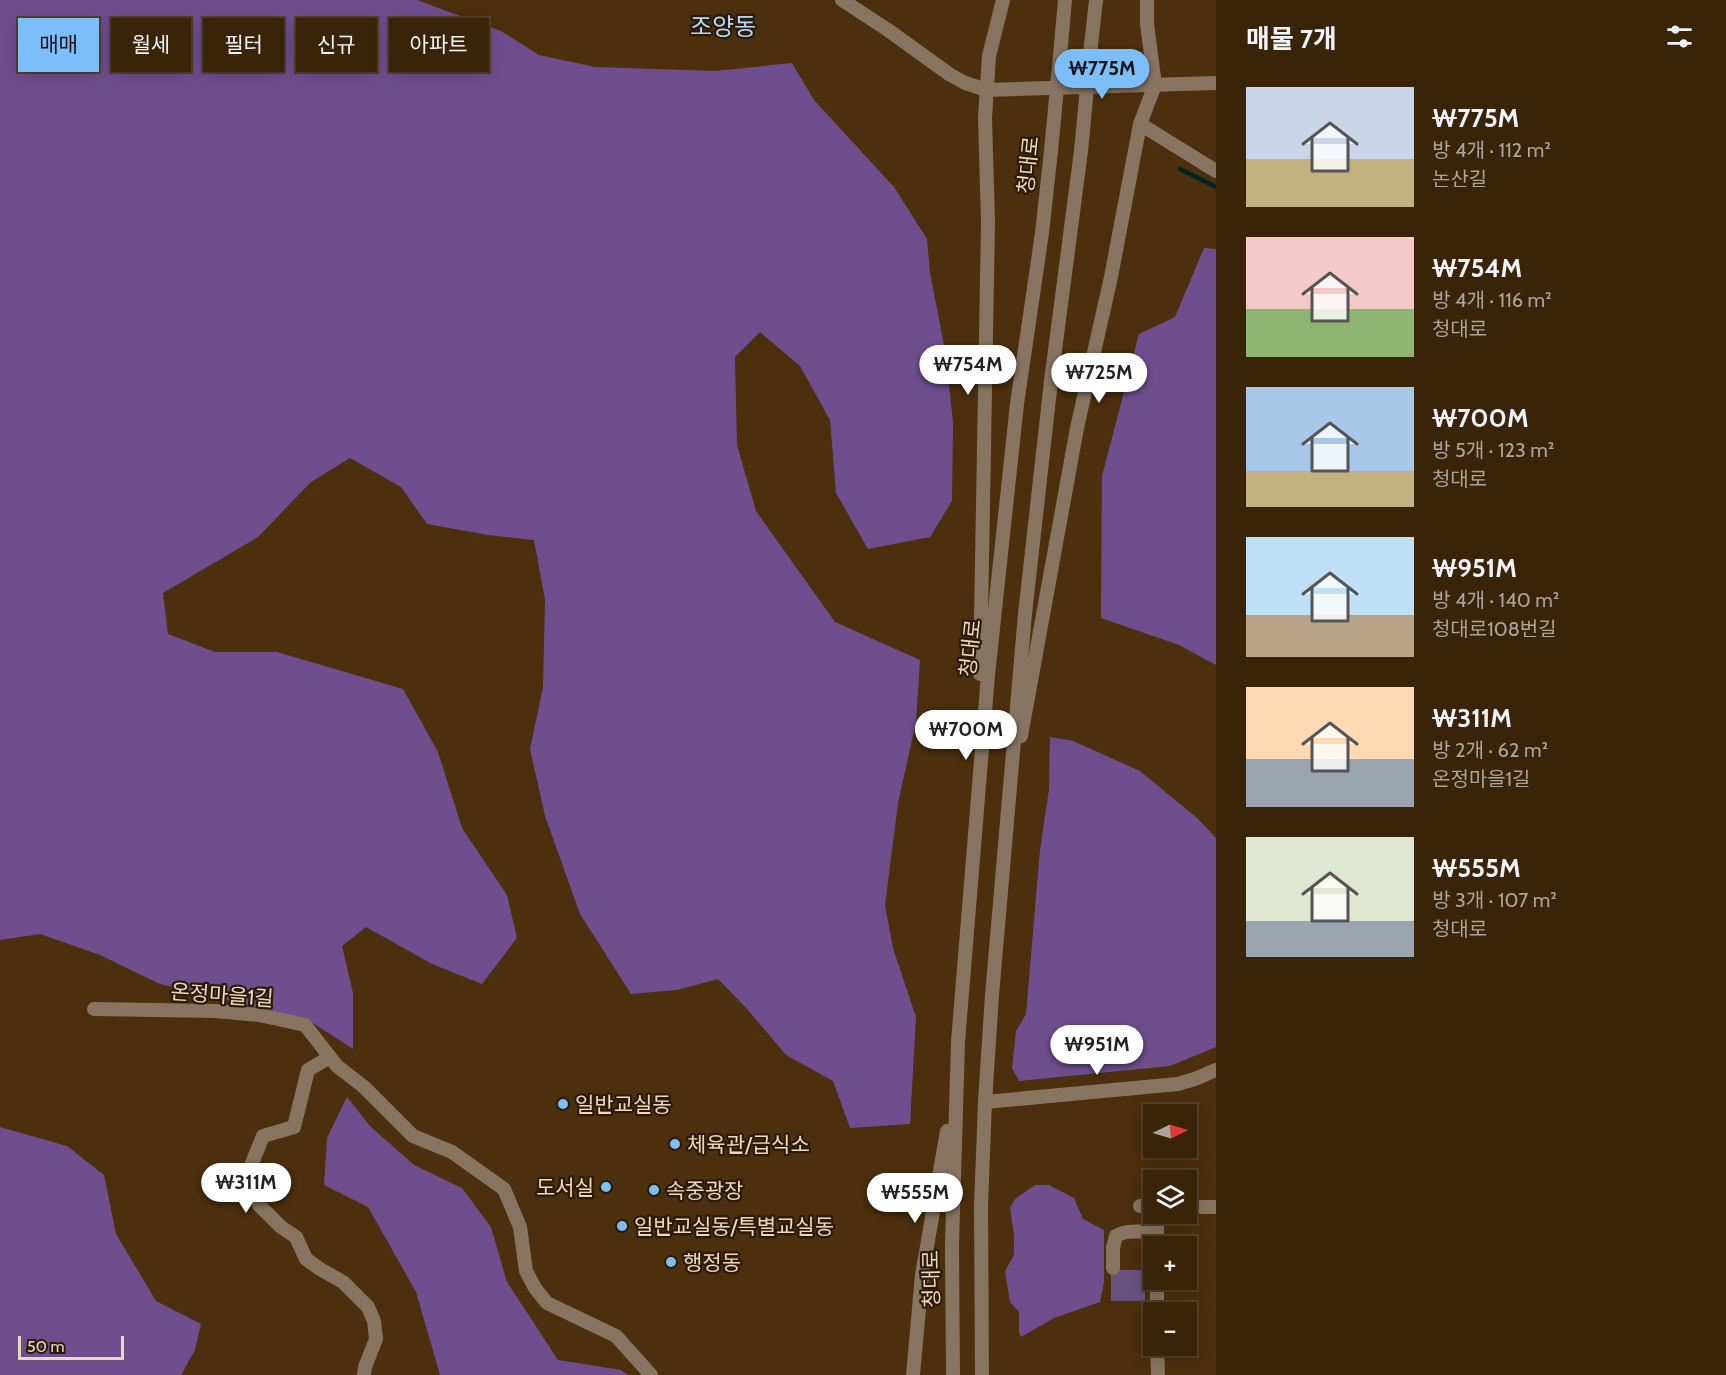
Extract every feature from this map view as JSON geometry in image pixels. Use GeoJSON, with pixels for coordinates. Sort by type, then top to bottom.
{"type":"FeatureCollection","features":[{"type":"Feature","properties":{"kind":"street"},"geometry":{"type":"LineString","coordinates":[[842,0],[949,74],[965,83],[987,90],[1216,83]]}},
{"type":"Feature","properties":{"kind":"street"},"geometry":{"type":"LineString","coordinates":[[978,798],[988,222],[985,118],[988,56],[1003,0]]}},
{"type":"Feature","properties":{"kind":"street","name":"청대로"},"geometry":{"type":"LineString","coordinates":[[953,1375],[951,1245],[956,1078],[988,675],[1017,404],[1042,233],[1065,0]]}},
{"type":"Feature","properties":{"kind":"street"},"geometry":{"type":"LineString","coordinates":[[982,1375],[981,1206],[992,995],[1018,682],[1051,381],[1075,210],[1095,0]]}},
{"type":"Feature","properties":{"kind":"street"},"geometry":{"type":"LineString","coordinates":[[1009,806],[1077,428],[1111,277],[1140,124],[1155,85],[1147,24],[1147,0]]}},
{"type":"Feature","properties":{"kind":"street"},"geometry":{"type":"LineString","coordinates":[[1140,124],[1216,171]]}},
{"type":"Feature","properties":{"kind":"street","name":"온정마을1길"},"geometry":{"type":"LineString","coordinates":[[94,1009],[215,1011],[259,1015],[305,1025],[337,1066],[364,1087],[413,1136],[452,1152],[504,1189],[520,1227],[526,1271],[535,1288],[547,1303],[616,1336],[651,1375]]}},
{"type":"Feature","properties":{"kind":"street"},"geometry":{"type":"LineString","coordinates":[[330,1057],[309,1070],[294,1127],[263,1136],[252,1162],[259,1205],[280,1227],[296,1237],[306,1259],[343,1282],[368,1307],[374,1321],[376,1339],[364,1375]]}},
{"type":"Feature","properties":{"kind":"street"},"geometry":{"type":"LineString","coordinates":[[985,1102],[1178,1084],[1216,1070]]}},
{"type":"Feature","properties":{"kind":"street"},"geometry":{"type":"LineString","coordinates":[[913,1375],[922,1275],[956,1078]]}},
{"type":"Feature","properties":{"kind":"street"},"geometry":{"type":"LineString","coordinates":[[1197,1207],[1216,1207]]}},
{"type":"Feature","properties":{"kind":"street"},"geometry":{"type":"LineString","coordinates":[[1157,1224],[1157,1236]]}},
{"type":"Feature","properties":{"kind":"street"},"geometry":{"type":"LineString","coordinates":[[1113,1268],[1113,1248],[1116,1236],[1121,1232],[1157,1232]]}},
{"type":"Feature","properties":{"kind":"street"},"geometry":{"type":"LineString","coordinates":[[1158,1356],[1158,1375]]}},
{"type":"Feature","properties":{"kind":"shaded area"},"geometry":{"type":"Polygon","coordinates":[[[0,0],[417,0],[466,18],[389,18],[389,72],[489,72],[489,27],[501,31],[539,55],[595,67],[715,71],[792,63],[814,100],[894,187],[927,239],[930,273],[946,355],[953,423],[952,501],[930,537],[868,549],[836,493],[830,420],[800,366],[760,332],[735,357],[737,445],[756,511],[835,622],[920,660],[916,722],[898,803],[885,905],[893,948],[916,1017],[910,1124],[850,1128],[833,1081],[786,1055],[718,979],[677,990],[631,994],[580,914],[545,816],[530,749],[543,687],[545,600],[534,540],[488,535],[427,524],[401,487],[350,458],[311,482],[258,537],[163,593],[168,634],[215,652],[277,652],[403,689],[438,752],[462,828],[507,895],[517,938],[482,984],[432,964],[366,927],[342,946],[353,993],[353,1049],[308,1020],[160,984],[100,955],[40,934],[0,940],[0,0]]]}},
{"type":"Feature","properties":{"kind":"shaded area"},"geometry":{"type":"Polygon","coordinates":[[[1204,248],[1216,249],[1216,665],[1179,645],[1101,618],[1102,476],[1139,334],[1175,317],[1204,248]]]}},
{"type":"Feature","properties":{"kind":"shaded area"},"geometry":{"type":"Polygon","coordinates":[[[1050,737],[1073,741],[1140,771],[1197,818],[1216,838],[1216,1047],[1170,1066],[1019,1081],[1012,1068],[1016,1031],[1026,1014],[1040,850],[1049,789],[1050,737]]]}},
{"type":"Feature","properties":{"kind":"shaded area"},"geometry":{"type":"Polygon","coordinates":[[[347,1097],[370,1126],[414,1165],[462,1188],[491,1227],[507,1282],[558,1360],[621,1370],[628,1375],[440,1375],[416,1292],[368,1207],[324,1185],[327,1138],[347,1097]]]}},
{"type":"Feature","properties":{"kind":"shaded area"},"geometry":{"type":"Polygon","coordinates":[[[0,1127],[67,1146],[104,1175],[116,1234],[156,1301],[201,1324],[195,1350],[181,1375],[0,1375],[0,1127]]]}},
{"type":"Feature","properties":{"kind":"shaded area"},"geometry":{"type":"Polygon","coordinates":[[[1035,1185],[1049,1185],[1074,1198],[1083,1219],[1104,1230],[1104,1282],[1100,1302],[1054,1318],[1021,1337],[1019,1312],[1010,1302],[1005,1271],[1014,1255],[1010,1208],[1015,1199],[1035,1185]]]}},
{"type":"Feature","properties":{"kind":"shaded area"},"geometry":{"type":"Polygon","coordinates":[[[1111,1270],[1143,1270],[1145,1301],[1111,1301],[1111,1270]]]}},
{"type":"Feature","properties":{"kind":"waterway"},"geometry":{"type":"LineString","coordinates":[[1180,169],[1216,187]]}},
{"type":"Feature","properties":{"kind":"place","name":"일반교실동"},"geometry":{"type":"Point","coordinates":[563,1104]}},
{"type":"Feature","properties":{"kind":"place","name":"체육관/급식소"},"geometry":{"type":"Point","coordinates":[675,1144]}},
{"type":"Feature","properties":{"kind":"place","name":"도서실"},"geometry":{"type":"Point","coordinates":[606,1187]}},
{"type":"Feature","properties":{"kind":"place","name":"속중광장"},"geometry":{"type":"Point","coordinates":[654,1190]}},
{"type":"Feature","properties":{"kind":"place","name":"일반교실동/특별교실동"},"geometry":{"type":"Point","coordinates":[622,1226]}},
{"type":"Feature","properties":{"kind":"place","name":"행정동"},"geometry":{"type":"Point","coordinates":[671,1262]}},
{"type":"Feature","properties":{"kind":"district","name":"조양동"},"geometry":{"type":"Point","coordinates":[723,26]}}]}
